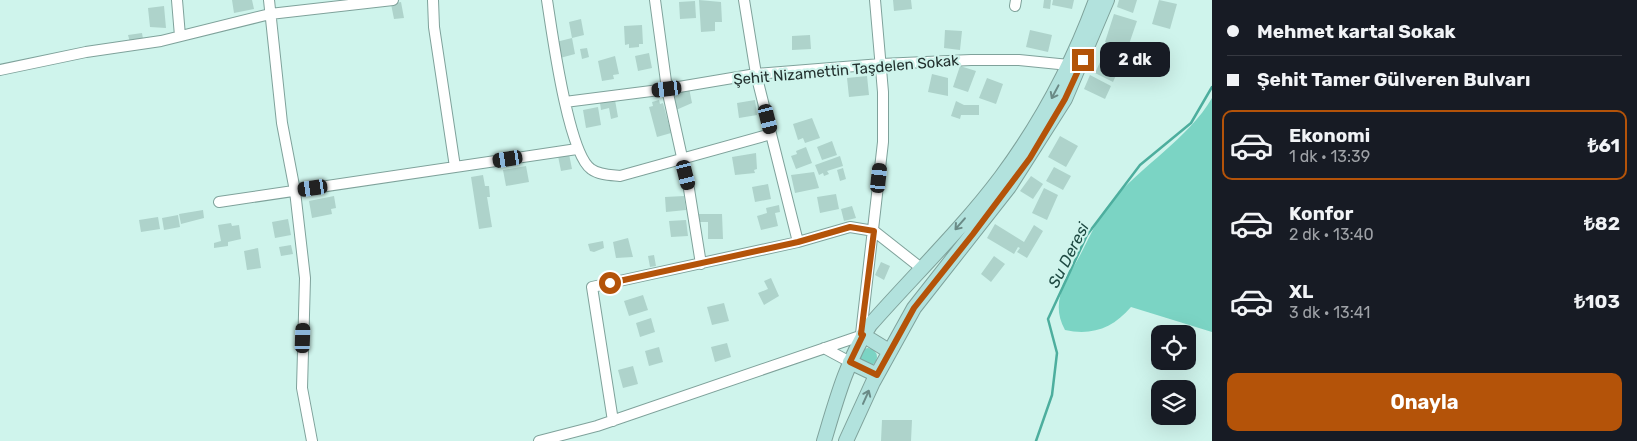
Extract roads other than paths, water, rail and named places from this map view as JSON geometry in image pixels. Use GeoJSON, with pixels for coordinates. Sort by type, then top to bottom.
{"type":"FeatureCollection","features":[{"type":"Feature","properties":{"kind":"main road"},"geometry":{"type":"LineString","coordinates":[[824,441],[850,362],[862,335],[1001,177],[1040,120],[1069,65],[1096,0]]}},
{"type":"Feature","properties":{"kind":"main road"},"geometry":{"type":"LineString","coordinates":[[846,441],[889,351],[914,308],[1030,158],[1065,99],[1107,0]]}},
{"type":"Feature","properties":{"kind":"main road"},"geometry":{"type":"LineString","coordinates":[[862,335],[889,351]]}},
{"type":"Feature","properties":{"kind":"main road"},"geometry":{"type":"LineString","coordinates":[[850,362],[877,375]]}},
{"type":"Feature","properties":{"kind":"street"},"geometry":{"type":"LineString","coordinates":[[176,0],[180,36]]}},
{"type":"Feature","properties":{"kind":"street"},"geometry":{"type":"LineString","coordinates":[[268,0],[284,132],[295,191],[305,278],[302,388],[312,441]]}},
{"type":"Feature","properties":{"kind":"street"},"geometry":{"type":"LineString","coordinates":[[0,70],[180,36],[270,14],[392,0]]}},
{"type":"Feature","properties":{"kind":"street"},"geometry":{"type":"LineString","coordinates":[[433,0],[434,27],[456,167]]}},
{"type":"Feature","properties":{"kind":"street"},"geometry":{"type":"LineString","coordinates":[[546,0],[565,102],[577,149],[590,169],[606,175],[620,176],[682,161],[771,134]]}},
{"type":"Feature","properties":{"kind":"street"},"geometry":{"type":"LineString","coordinates":[[655,0],[667,89],[689,188],[701,264]]}},
{"type":"Feature","properties":{"kind":"street"},"geometry":{"type":"LineString","coordinates":[[744,0],[756,74],[798,242]]}},
{"type":"Feature","properties":{"kind":"street"},"geometry":{"type":"LineString","coordinates":[[539,441],[612,421],[862,335],[883,142],[884,92],[875,0]]}},
{"type":"Feature","properties":{"kind":"street","name":"Şehit Nizamettin Taşdelen Sokak"},"geometry":{"type":"LineString","coordinates":[[565,102],[667,89],[756,74],[881,64],[990,60],[1069,65]]}},
{"type":"Feature","properties":{"kind":"street"},"geometry":{"type":"LineString","coordinates":[[219,202],[577,149]]}},
{"type":"Feature","properties":{"kind":"street"},"geometry":{"type":"LineString","coordinates":[[612,421],[592,287],[798,242],[850,227],[874,231],[921,268]]}},
{"type":"Feature","properties":{"kind":"street"},"geometry":{"type":"LineString","coordinates":[[824,348],[850,362]]}},
{"type":"Feature","properties":{"kind":"waterway","name":"Su Deresi"},"geometry":{"type":"LineString","coordinates":[[1036,441],[1052,395],[1057,353],[1048,319],[1087,235],[1140,165],[1191,123],[1212,87]]}}]}
